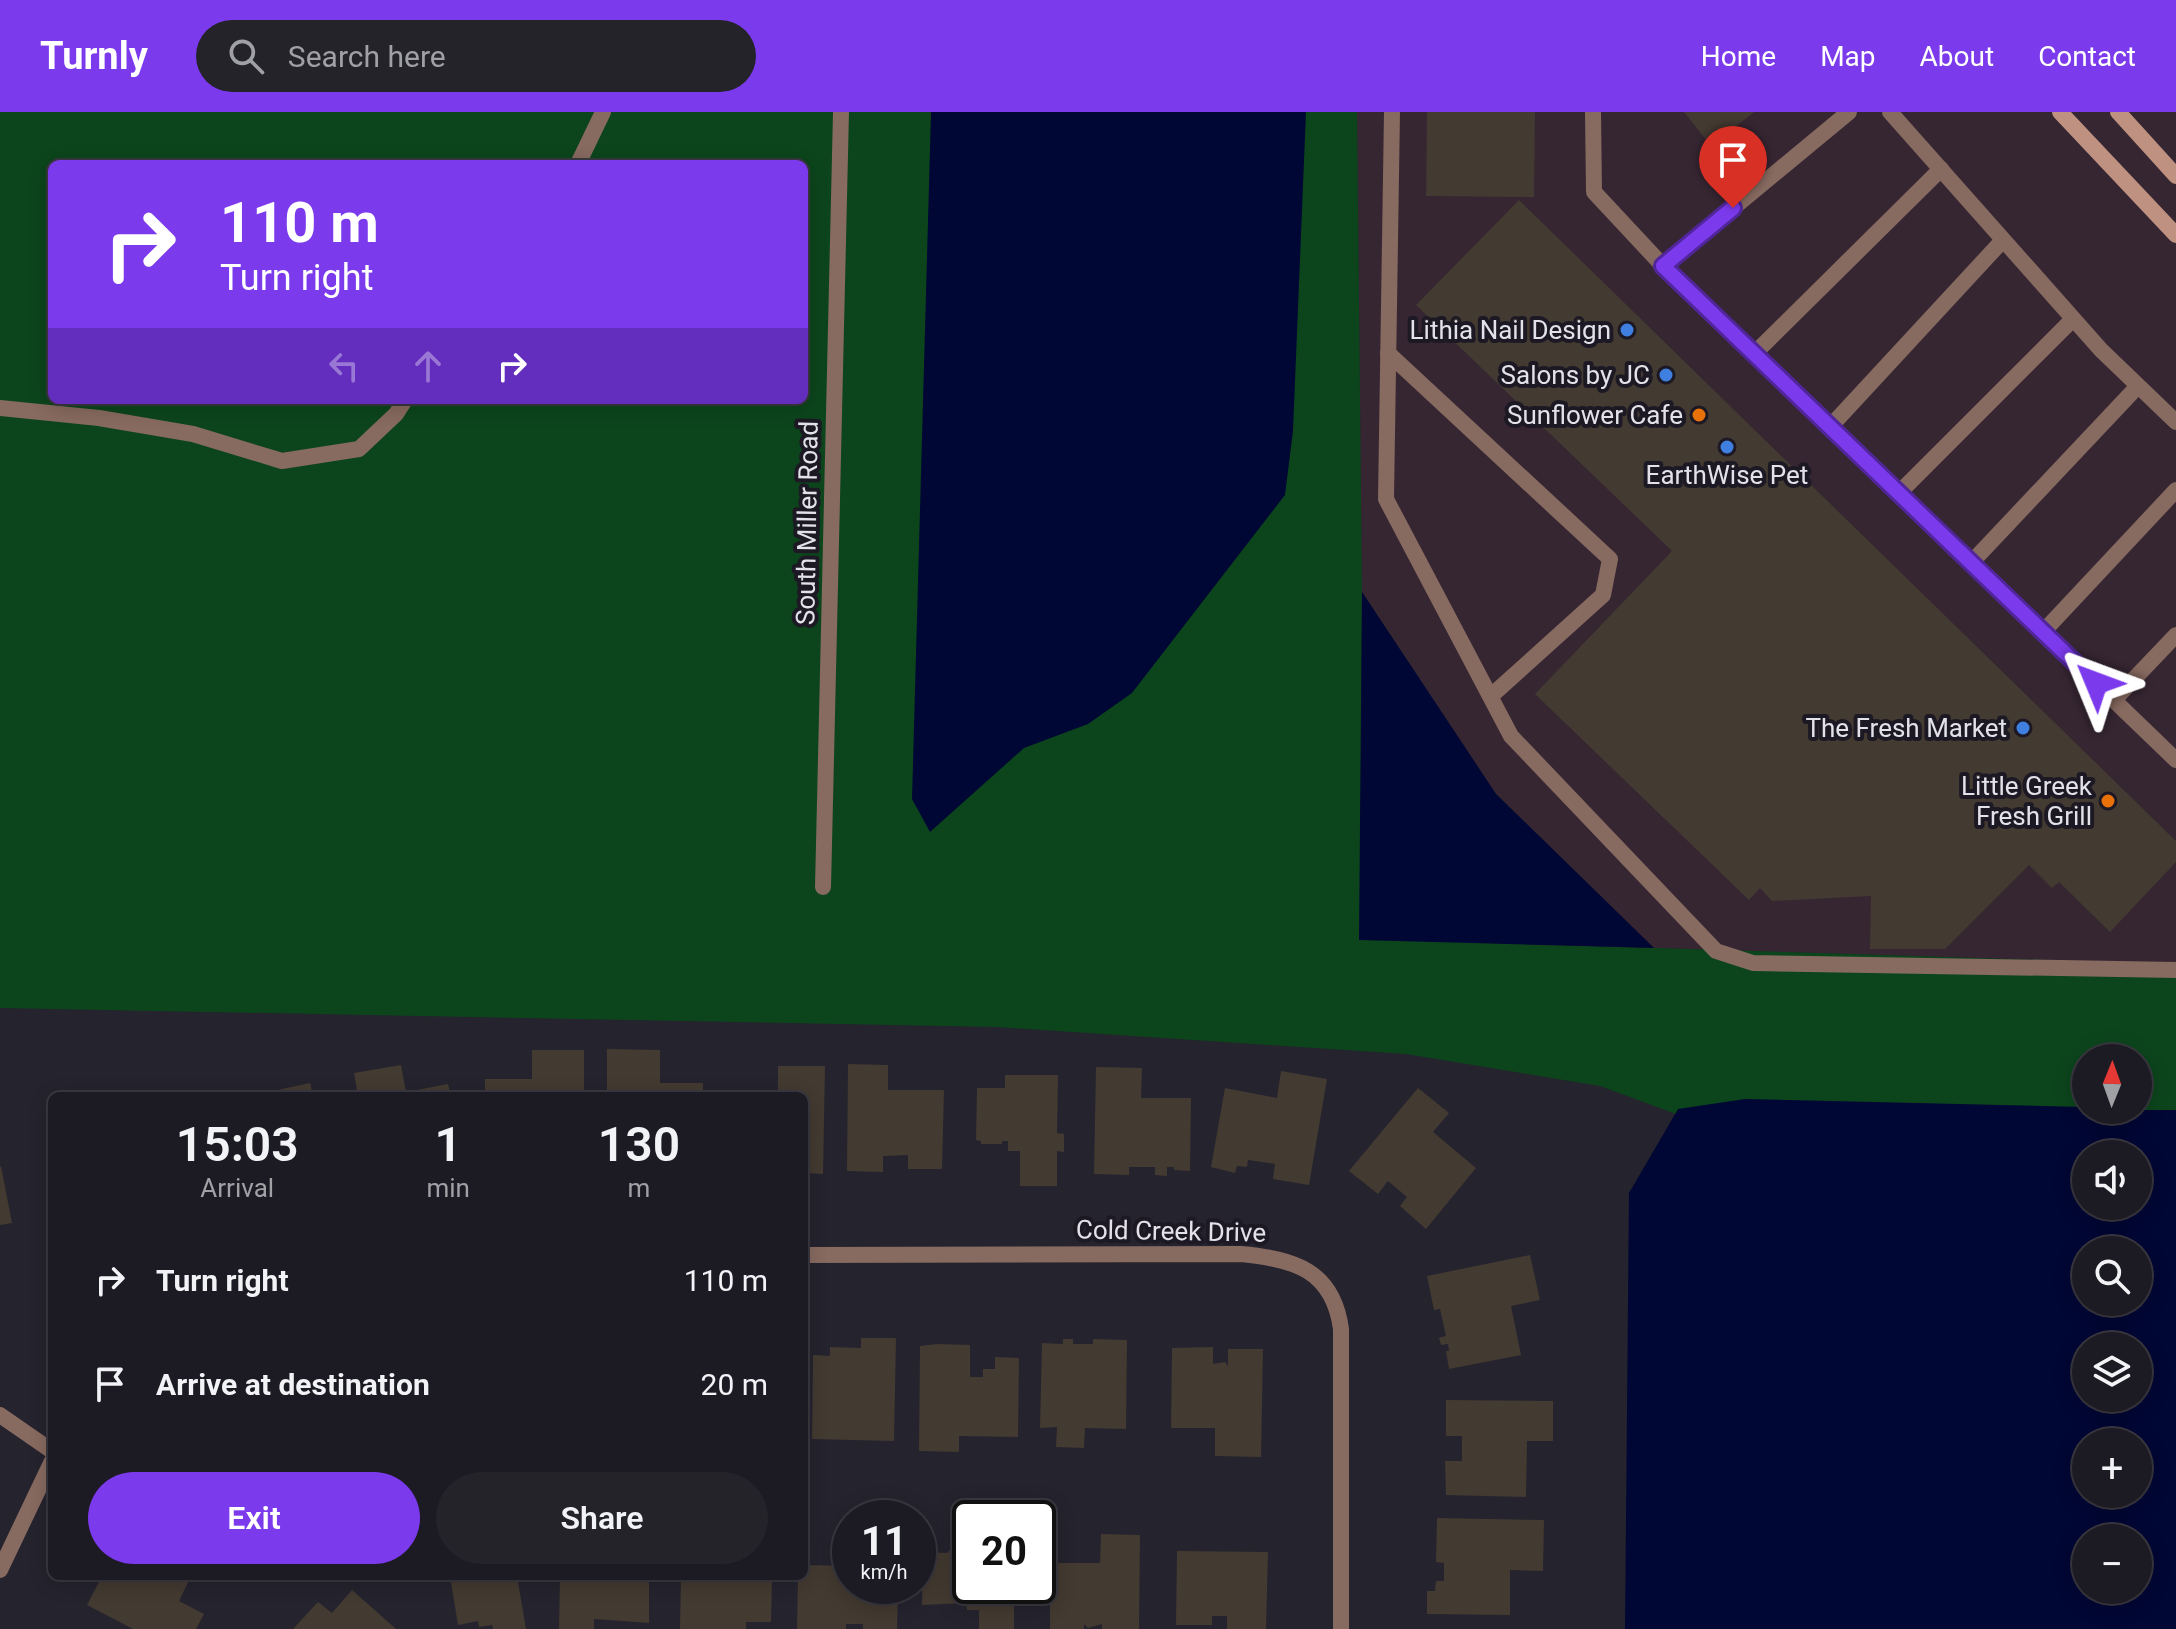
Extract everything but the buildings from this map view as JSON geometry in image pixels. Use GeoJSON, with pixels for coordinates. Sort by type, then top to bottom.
{"type":"FeatureCollection","features":[{"type":"Feature","properties":{"kind":"main road"},"geometry":{"type":"LineString","coordinates":[[2060,112],[2174,229]]}},
{"type":"Feature","properties":{"kind":"main road"},"geometry":{"type":"LineString","coordinates":[[2118,112],[2176,176]]}},
{"type":"Feature","properties":{"kind":"street"},"geometry":{"type":"LineString","coordinates":[[580,160],[603,112]]}},
{"type":"Feature","properties":{"kind":"street","name":"South Miller Road"},"geometry":{"type":"LineString","coordinates":[[823,887],[841,112]]}},
{"type":"Feature","properties":{"kind":"street"},"geometry":{"type":"LineString","coordinates":[[1392,112],[1386,499],[1511,736],[1716,951],[1753,963],[2176,970]]}},
{"type":"Feature","properties":{"kind":"street"},"geometry":{"type":"LineString","coordinates":[[1593,112],[1594,192],[1663,266],[2176,760]]}},
{"type":"Feature","properties":{"kind":"street"},"geometry":{"type":"LineString","coordinates":[[1663,266],[1849,112]]}},
{"type":"Feature","properties":{"kind":"street"},"geometry":{"type":"LineString","coordinates":[[1890,112],[2073,319],[2176,422]]}},
{"type":"Feature","properties":{"kind":"street"},"geometry":{"type":"LineString","coordinates":[[1754,354],[1941,169]]}},
{"type":"Feature","properties":{"kind":"street"},"geometry":{"type":"LineString","coordinates":[[1830,427],[2003,240]]}},
{"type":"Feature","properties":{"kind":"street"},"geometry":{"type":"LineString","coordinates":[[1899,493],[2073,319]]}},
{"type":"Feature","properties":{"kind":"street"},"geometry":{"type":"LineString","coordinates":[[1388,353],[1610,559],[1603,595],[1491,696]]}},
{"type":"Feature","properties":{"kind":"street"},"geometry":{"type":"LineString","coordinates":[[1971,563],[2138,386]]}},
{"type":"Feature","properties":{"kind":"street"},"geometry":{"type":"LineString","coordinates":[[0,408],[99,418],[193,434],[282,461],[359,449],[402,404]]}},
{"type":"Feature","properties":{"kind":"street"},"geometry":{"type":"LineString","coordinates":[[2043,632],[2176,490]]}},
{"type":"Feature","properties":{"kind":"street"},"geometry":{"type":"LineString","coordinates":[[2114,700],[2176,635]]}},
{"type":"Feature","properties":{"kind":"street","name":"Cold Creek Drive"},"geometry":{"type":"LineString","coordinates":[[808,1255],[1226,1253],[1277,1257],[1308,1269],[1331,1294],[1339,1308],[1341,1329],[1341,1629]]}},
{"type":"Feature","properties":{"kind":"street"},"geometry":{"type":"LineString","coordinates":[[0,1415],[48,1448]]}},
{"type":"Feature","properties":{"kind":"street"},"geometry":{"type":"LineString","coordinates":[[0,1570],[48,1469]]}},
{"type":"Feature","properties":{"kind":"shaded area"},"geometry":{"type":"Polygon","coordinates":[[[1357,112],[2176,112],[2176,964],[1654,948],[1496,794],[1362,592],[1357,112]]]}},
{"type":"Feature","properties":{"kind":"green space"},"geometry":{"type":"Polygon","coordinates":[[[0,112],[1357,112],[1362,592],[1360,939],[2176,964],[2176,1134],[1684,1117],[1600,1086],[1406,1054],[997,1027],[0,1008],[0,112]]]}},
{"type":"Feature","properties":{"kind":"water"},"geometry":{"type":"Polygon","coordinates":[[[931,112],[1306,112],[1293,431],[1285,495],[1132,693],[1088,724],[1024,748],[930,832],[912,799],[931,112]]]}},
{"type":"Feature","properties":{"kind":"water"},"geometry":{"type":"Polygon","coordinates":[[[1362,592],[1496,794],[1654,948],[1359,940],[1362,592]]]}},
{"type":"Feature","properties":{"kind":"water"},"geometry":{"type":"Polygon","coordinates":[[[1745,1099],[2072,1107],[2072,1124],[2152,1124],[2152,1110],[2176,1110],[2176,1629],[1625,1629],[1629,1193],[1678,1109],[1745,1099]]]}},
{"type":"Feature","properties":{"kind":"place","name":"Lithia Nail Design"},"geometry":{"type":"Point","coordinates":[1627,330]}},
{"type":"Feature","properties":{"kind":"place","name":"Salons by JC"},"geometry":{"type":"Point","coordinates":[1666,375]}},
{"type":"Feature","properties":{"kind":"place","name":"Sunflower Cafe"},"geometry":{"type":"Point","coordinates":[1699,415]}},
{"type":"Feature","properties":{"kind":"place","name":"EarthWise Pet"},"geometry":{"type":"Point","coordinates":[1727,447]}},
{"type":"Feature","properties":{"kind":"place","name":"The Fresh Market"},"geometry":{"type":"Point","coordinates":[2023,728]}},
{"type":"Feature","properties":{"kind":"place","name":"Little Greek Fresh Grill"},"geometry":{"type":"Point","coordinates":[2108,801]}},
{"type":"Feature","properties":{"kind":"route"},"geometry":{"type":"LineString","coordinates":[[1733,208],[1663,266],[2096,683]]}}]}
